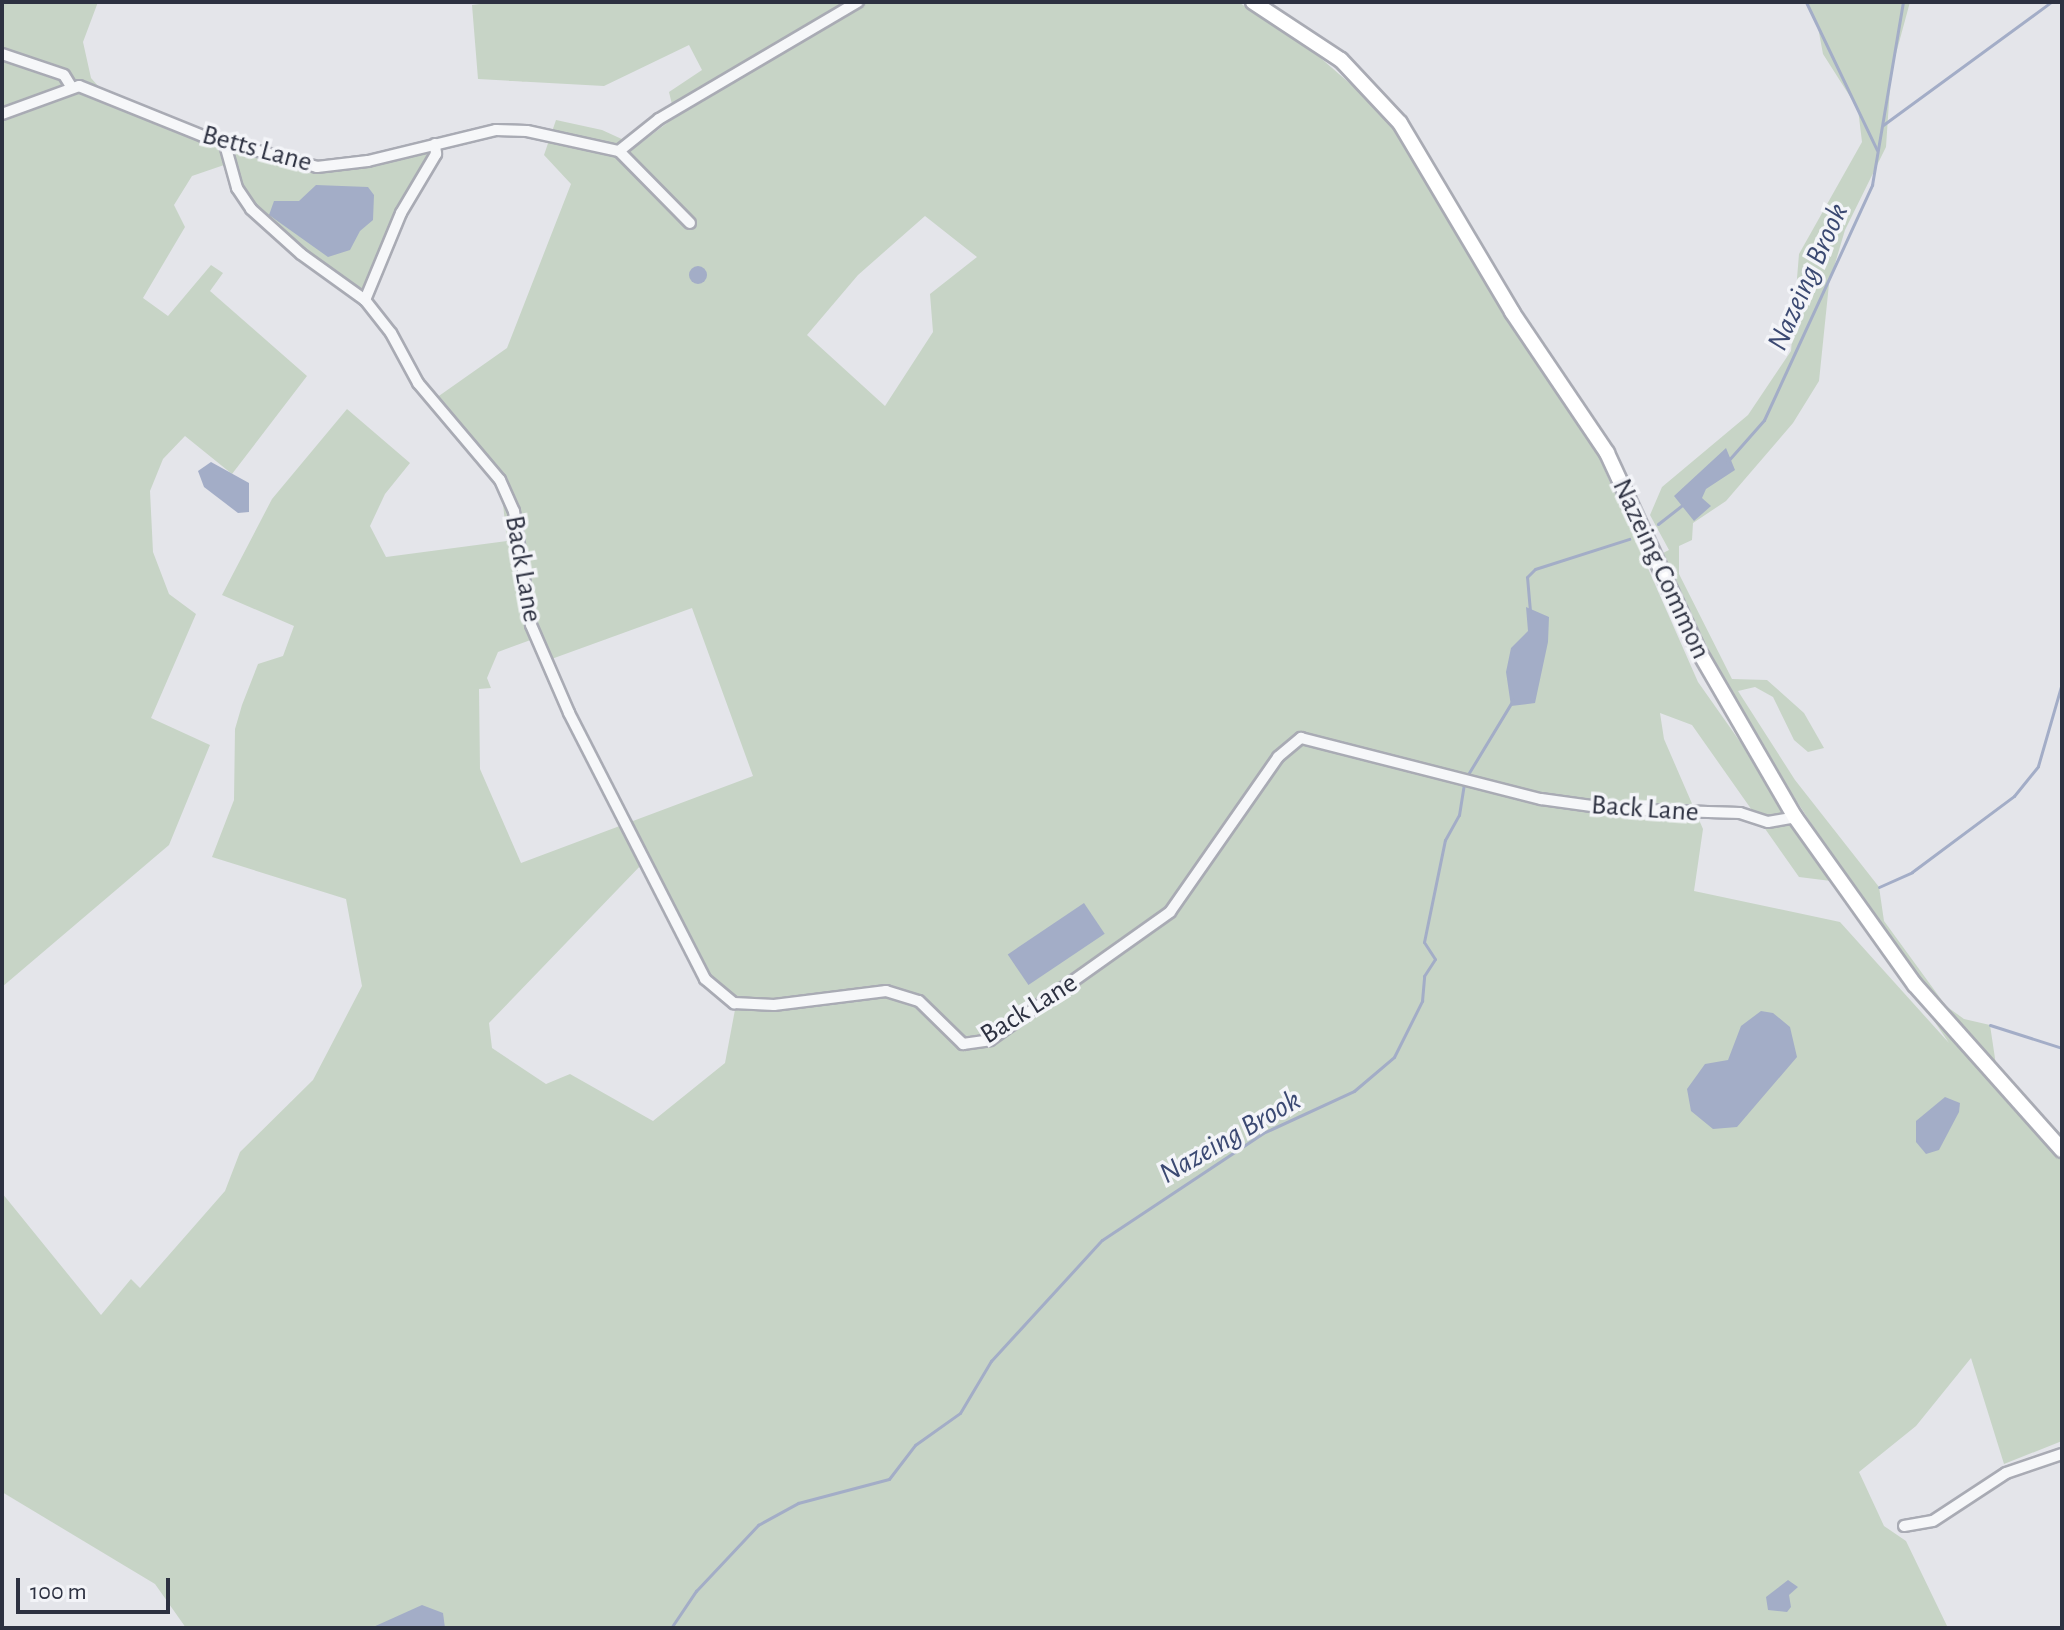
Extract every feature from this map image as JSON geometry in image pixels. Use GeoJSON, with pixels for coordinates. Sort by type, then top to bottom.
{"type":"FeatureCollection","features":[{"type":"Feature","properties":{"kind":"street"},"geometry":{"type":"LineString","coordinates":[[690,223],[619,151],[669,113],[858,2]]}},
{"type":"Feature","properties":{"kind":"street","name":"Nazeing Common"},"geometry":{"type":"LineString","coordinates":[[1253,2],[1341,60],[1384,100],[1422,154],[1490,277],[1607,453],[1698,650],[1795,817],[1915,985],[2062,1150]]}},
{"type":"Feature","properties":{"kind":"street","name":"Betts Lane"},"geometry":{"type":"LineString","coordinates":[[2,54],[64,75],[71,86],[224,141],[317,167],[368,161],[508,129],[619,151]]}},
{"type":"Feature","properties":{"kind":"street"},"geometry":{"type":"LineString","coordinates":[[2,114],[71,86]]}},
{"type":"Feature","properties":{"kind":"street","name":"Back Lane"},"geometry":{"type":"LineString","coordinates":[[224,141],[237,188],[251,209],[301,254],[365,300],[391,333],[418,383],[509,495],[524,601],[569,713],[705,979],[734,1003],[774,1005],[886,991],[919,1001],[963,1044],[990,1040],[1170,912],[1278,757],[1301,738],[1541,799],[1613,809],[1740,813],[1768,822],[1795,817]]}},
{"type":"Feature","properties":{"kind":"street"},"geometry":{"type":"LineString","coordinates":[[365,300],[401,213],[436,154],[435,144]]}},
{"type":"Feature","properties":{"kind":"street"},"geometry":{"type":"LineString","coordinates":[[1904,1526],[1933,1521],[2006,1473],[2062,1454]]}},
{"type":"Feature","properties":{"kind":"green space"},"geometry":{"type":"Polygon","coordinates":[[[2,2],[98,2],[83,42],[91,78],[106,95],[176,127],[318,167],[446,143],[401,222],[366,307],[263,223],[235,192],[227,164],[192,176],[174,205],[185,227],[143,298],[168,316],[211,265],[223,273],[210,291],[307,376],[232,474],[185,436],[163,459],[150,491],[153,552],[169,594],[196,614],[151,718],[210,745],[169,845],[2,987],[2,2]]]}},
{"type":"Feature","properties":{"kind":"green space"},"geometry":{"type":"Polygon","coordinates":[[[496,2],[1238,2],[1301,41],[1377,107],[1421,164],[1501,307],[1591,439],[1698,682],[1839,882],[1799,877],[1692,725],[1660,713],[1664,739],[1703,829],[1694,891],[1840,922],[1949,1043],[1855,904],[1822,840],[1727,694],[1659,555],[1669,550],[1650,515],[1662,487],[1748,415],[1791,351],[1799,254],[1862,142],[1858,109],[1823,54],[1817,22],[1806,2],[1910,2],[1891,72],[1886,147],[1845,230],[1829,284],[1819,381],[1793,423],[1726,501],[1693,523],[1692,540],[1679,546],[1679,574],[1732,679],[1767,680],[1804,713],[1824,748],[1808,752],[1794,740],[1773,697],[1755,687],[1738,691],[1795,780],[1879,887],[1884,921],[1946,1006],[1964,1019],[1990,1025],[1996,1065],[2062,1135],[2062,1441],[2004,1464],[1971,1358],[1916,1426],[1859,1472],[1884,1526],[1906,1541],[1948,1628],[186,1628],[155,1584],[2,1492],[2,1193],[101,1315],[131,1279],[140,1288],[225,1191],[240,1152],[313,1080],[362,986],[346,899],[212,857],[234,800],[235,729],[242,705],[258,664],[283,656],[294,626],[222,595],[272,499],[347,409],[410,463],[385,494],[370,526],[386,557],[507,541],[503,504],[515,500],[491,461],[436,398],[507,348],[571,184],[544,155],[556,120],[602,130],[637,146],[675,117],[669,92],[702,70],[689,45],[604,86],[478,79],[472,5],[496,2]],[[925,216],[858,275],[807,335],[885,406],[933,332],[930,294],[977,257],[925,216]],[[692,608],[546,661],[536,638],[498,652],[487,678],[491,688],[479,689],[480,769],[521,863],[753,776],[692,608]],[[644,862],[489,1023],[492,1048],[546,1084],[570,1074],[653,1121],[725,1063],[737,999],[718,990],[644,862]]]}},
{"type":"Feature","properties":{"kind":"water"},"geometry":{"type":"Polygon","coordinates":[[[316,185],[368,187],[374,195],[373,220],[360,231],[350,250],[328,257],[269,215],[274,201],[299,201],[316,185]]]}},
{"type":"Feature","properties":{"kind":"water"},"geometry":{"type":"Polygon","coordinates":[[[694,266],[702,266],[707,275],[705,282],[694,284],[689,279],[689,271],[694,266]]]}},
{"type":"Feature","properties":{"kind":"water"},"geometry":{"type":"Polygon","coordinates":[[[1726,448],[1735,470],[1706,489],[1702,498],[1711,506],[1694,521],[1674,496],[1726,448]]]}},
{"type":"Feature","properties":{"kind":"water"},"geometry":{"type":"Polygon","coordinates":[[[211,462],[249,483],[249,512],[238,513],[204,487],[198,471],[211,462]]]}},
{"type":"Feature","properties":{"kind":"water"},"geometry":{"type":"Polygon","coordinates":[[[1526,607],[1549,617],[1548,642],[1535,703],[1511,706],[1506,672],[1511,648],[1528,631],[1526,607]]]}},
{"type":"Feature","properties":{"kind":"water"},"geometry":{"type":"Polygon","coordinates":[[[1084,903],[1105,934],[1028,985],[1008,954],[1084,903]]]}},
{"type":"Feature","properties":{"kind":"water"},"geometry":{"type":"Polygon","coordinates":[[[1761,1011],[1773,1013],[1790,1027],[1797,1057],[1737,1127],[1713,1129],[1691,1111],[1687,1089],[1705,1064],[1728,1060],[1741,1026],[1761,1011]]]}},
{"type":"Feature","properties":{"kind":"water"},"geometry":{"type":"Polygon","coordinates":[[[1945,1097],[1960,1103],[1959,1112],[1939,1150],[1926,1154],[1916,1142],[1916,1121],[1945,1097]]]}},
{"type":"Feature","properties":{"kind":"water"},"geometry":{"type":"Polygon","coordinates":[[[1788,1580],[1798,1587],[1789,1595],[1791,1607],[1787,1612],[1768,1610],[1766,1597],[1788,1580]]]}},
{"type":"Feature","properties":{"kind":"water"},"geometry":{"type":"Polygon","coordinates":[[[422,1605],[443,1613],[445,1628],[371,1628],[422,1605]]]}},
{"type":"Feature","properties":{"kind":"waterway"},"geometry":{"type":"LineString","coordinates":[[1806,2],[1877,150]]}},
{"type":"Feature","properties":{"kind":"waterway","name":"Nazeing Brook"},"geometry":{"type":"LineString","coordinates":[[1727,462],[1764,420],[1872,185],[1903,2]]}},
{"type":"Feature","properties":{"kind":"waterway"},"geometry":{"type":"LineString","coordinates":[[1883,125],[2051,2]]}},
{"type":"Feature","properties":{"kind":"waterway","name":"Nazeing Brook"},"geometry":{"type":"LineString","coordinates":[[1658,524],[1684,504]]}},
{"type":"Feature","properties":{"kind":"waterway","name":"Nazeing Brook"},"geometry":{"type":"LineString","coordinates":[[1530,611],[1527,577],[1535,569],[1629,539]]}},
{"type":"Feature","properties":{"kind":"waterway"},"geometry":{"type":"LineString","coordinates":[[1879,887],[1912,872],[2014,796],[2038,766],[2062,683]]}},
{"type":"Feature","properties":{"kind":"waterway","name":"Nazeing Brook"},"geometry":{"type":"LineString","coordinates":[[1467,776],[1513,700]]}},
{"type":"Feature","properties":{"kind":"waterway","name":"Nazeing Brook"},"geometry":{"type":"LineString","coordinates":[[671,1628],[696,1591],[758,1525],[798,1503],[889,1479],[915,1445],[960,1413],[991,1361],[1102,1240],[1263,1133],[1354,1091],[1394,1057],[1422,1001],[1424,976],[1435,959],[1424,942],[1445,840],[1459,815],[1464,783]]}},
{"type":"Feature","properties":{"kind":"waterway"},"geometry":{"type":"LineString","coordinates":[[1990,1025],[2062,1048]]}}]}
